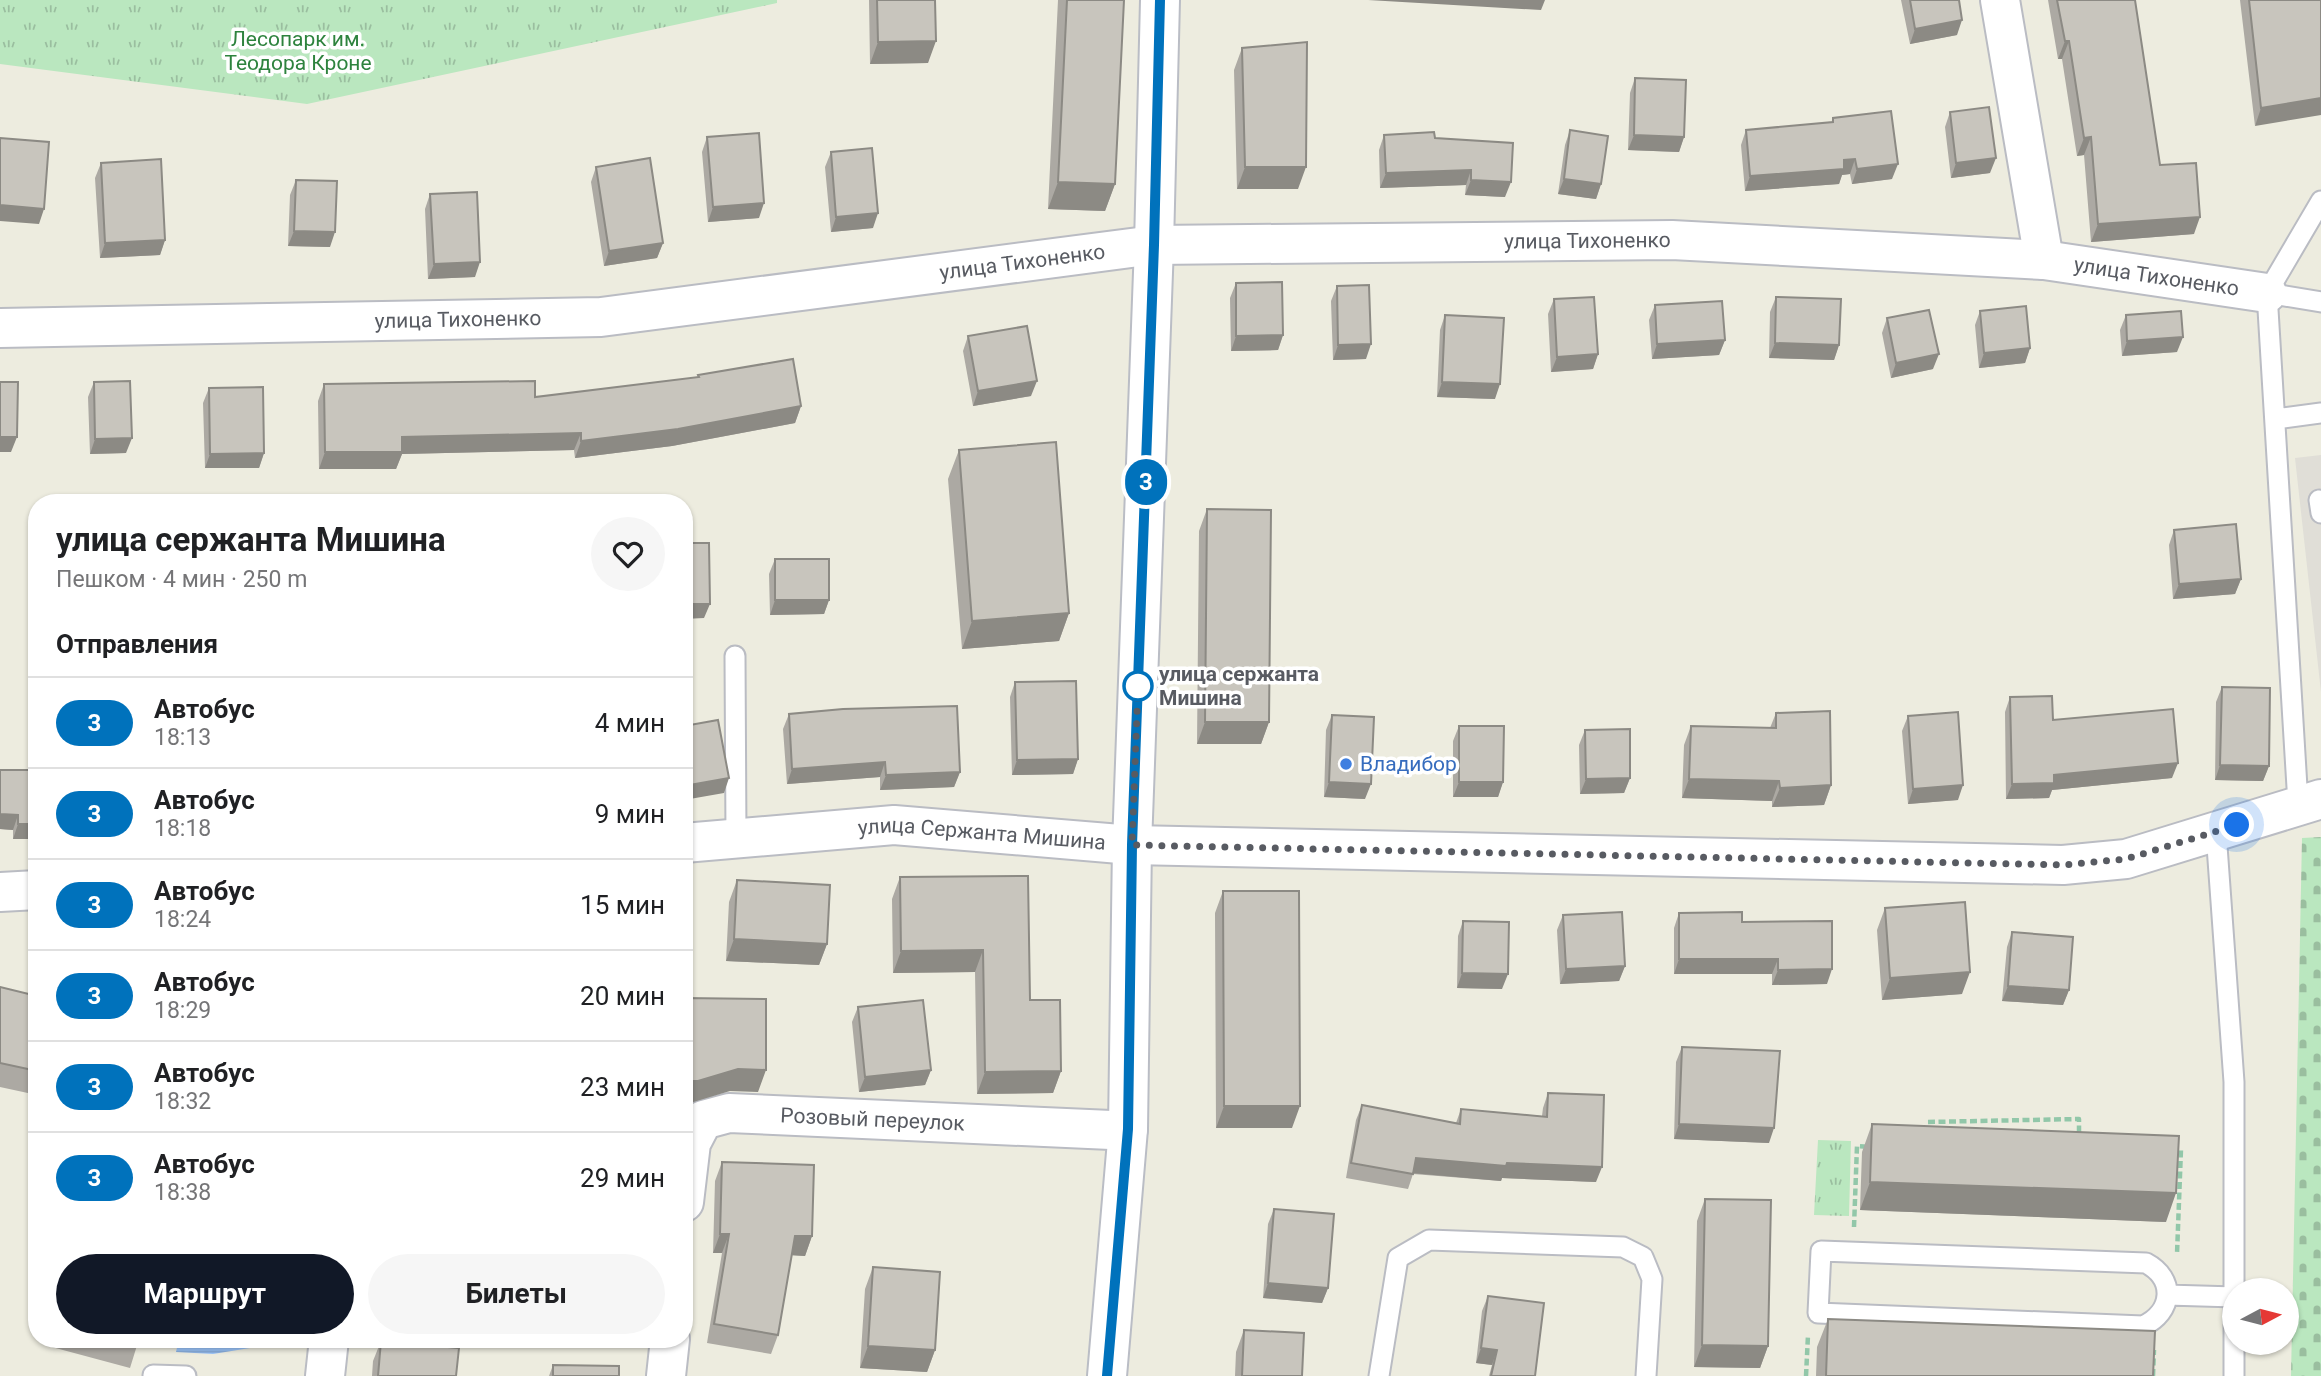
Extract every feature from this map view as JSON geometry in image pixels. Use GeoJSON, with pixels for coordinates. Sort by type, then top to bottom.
{"type":"FeatureCollection","features":[{"type":"Feature","properties":{"kind":"street"},"geometry":{"type":"LineString","coordinates":[[1107,1376],[1128,1129],[1132,845],[1154,245],[1160,0]]}},
{"type":"Feature","properties":{"kind":"street","name":"улица Тихоненко"},"geometry":{"type":"LineString","coordinates":[[2000,0],[2045,260]]}},
{"type":"Feature","properties":{"kind":"street","name":"улица Тихоненко"},"geometry":{"type":"LineString","coordinates":[[0,328],[601,317],[1154,245],[1672,240],[2045,260],[2267,293]]}},
{"type":"Feature","properties":{"kind":"street","name":"улица Сержанта Мишина"},"geometry":{"type":"LineString","coordinates":[[693,842],[894,825],[1132,845],[2063,865],[2126,859],[2310,801]]}},
{"type":"Feature","properties":{"kind":"street"},"geometry":{"type":"LineString","coordinates":[[0,892],[28,890]]}},
{"type":"Feature","properties":{"kind":"street","name":"Розовый переулок"},"geometry":{"type":"LineString","coordinates":[[693,1139],[703,1121],[729,1113],[1128,1129]]}},
{"type":"Feature","properties":{"kind":"street"},"geometry":{"type":"LineString","coordinates":[[325,1376],[327,1348]]}},
{"type":"Feature","properties":{"kind":"street"},"geometry":{"type":"LineString","coordinates":[[666,1376],[669,1348]]}},
{"type":"Feature","properties":{"kind":"lane"},"geometry":{"type":"LineString","coordinates":[[2310,801],[2275,419],[2267,293],[2321,201]]}},
{"type":"Feature","properties":{"kind":"lane"},"geometry":{"type":"LineString","coordinates":[[2267,293],[2321,302]]}},
{"type":"Feature","properties":{"kind":"lane"},"geometry":{"type":"LineString","coordinates":[[2275,419],[2321,412]]}},
{"type":"Feature","properties":{"kind":"lane"},"geometry":{"type":"LineString","coordinates":[[735,656],[736,837]]}},
{"type":"Feature","properties":{"kind":"lane"},"geometry":{"type":"LineString","coordinates":[[2216,832],[2234,1082],[2235,1278]]}},
{"type":"Feature","properties":{"kind":"lane"},"geometry":{"type":"LineString","coordinates":[[1379,1376],[1398,1258],[1429,1240],[1623,1247],[1643,1257],[1652,1279],[1646,1376]]}},
{"type":"Feature","properties":{"kind":"lane"},"geometry":{"type":"LineString","coordinates":[[1821,1251],[2146,1263],[2161,1275],[2165,1283],[2166,1304],[2153,1321],[2143,1326],[1818,1313],[1821,1251]]}},
{"type":"Feature","properties":{"kind":"lane"},"geometry":{"type":"LineString","coordinates":[[2167,1295],[2222,1297]]}},
{"type":"Feature","properties":{"kind":"lane"},"geometry":{"type":"LineString","coordinates":[[2234,1355],[2234,1376]]}},
{"type":"Feature","properties":{"kind":"lane"},"geometry":{"type":"LineString","coordinates":[[153,1375],[186,1376]]}},
{"type":"Feature","properties":{"kind":"path"},"geometry":{"type":"LineString","coordinates":[[1928,1122],[2078,1119],[2079,1145]]}},
{"type":"Feature","properties":{"kind":"path"},"geometry":{"type":"LineString","coordinates":[[1821,1251],[1822,1232],[1854,1234],[1857,1146],[1871,1147]]}},
{"type":"Feature","properties":{"kind":"path"},"geometry":{"type":"LineString","coordinates":[[2168,1149],[2181,1149],[2177,1262]]}},
{"type":"Feature","properties":{"kind":"path"},"geometry":{"type":"LineString","coordinates":[[1806,1376],[1808,1331],[1818,1332],[1818,1313]]}},
{"type":"Feature","properties":{"kind":"path"},"geometry":{"type":"LineString","coordinates":[[2153,1376],[2154,1343]]}},
{"type":"Feature","properties":{"kind":"shaded area"},"geometry":{"type":"Polygon","coordinates":[[[2321,455],[2321,692],[2295,458],[2321,455]]]}},
{"type":"Feature","properties":{"kind":"green space","name":"Лесопарк им. Теодора Кроне"},"geometry":{"type":"Polygon","coordinates":[[[0,0],[777,0],[777,3],[307,104],[0,64],[0,0]]]}},
{"type":"Feature","properties":{"kind":"green space"},"geometry":{"type":"Polygon","coordinates":[[[2321,837],[2321,1376],[2291,1376],[2291,1355],[2300,1354],[2300,1278],[2293,1278],[2302,838],[2321,837]]]}},
{"type":"Feature","properties":{"kind":"green space"},"geometry":{"type":"Polygon","coordinates":[[[1818,1140],[1851,1141],[1849,1216],[1814,1215],[1818,1140]]]}},
{"type":"Feature","properties":{"kind":"water"},"geometry":{"type":"Polygon","coordinates":[[[177,1348],[250,1348],[213,1354],[176,1352],[177,1348]]]}},
{"type":"Feature","properties":{"kind":"building"},"geometry":{"type":"Polygon","coordinates":[[[877,0],[935,0],[936,41],[878,42],[877,0]]]}},
{"type":"Feature","properties":{"kind":"building"},"geometry":{"type":"Polygon","coordinates":[[[1067,0],[1124,0],[1115,184],[1058,182],[1067,0]]]}},
{"type":"Feature","properties":{"kind":"building"},"geometry":{"type":"Polygon","coordinates":[[[1910,0],[1959,0],[1962,20],[1915,29],[1910,0]]]}},
{"type":"Feature","properties":{"kind":"building"},"geometry":{"type":"Polygon","coordinates":[[[2057,0],[2135,0],[2160,165],[2196,163],[2200,217],[2098,224],[2091,137],[2084,138],[2069,41],[2065,41],[2057,0]]]}},
{"type":"Feature","properties":{"kind":"building"},"geometry":{"type":"Polygon","coordinates":[[[2249,0],[2321,0],[2321,98],[2261,108],[2249,0]]]}},
{"type":"Feature","properties":{"kind":"building"},"geometry":{"type":"Polygon","coordinates":[[[1307,42],[1306,167],[1245,167],[1242,48],[1307,42]]]}},
{"type":"Feature","properties":{"kind":"building"},"geometry":{"type":"Polygon","coordinates":[[[1635,78],[1686,80],[1684,137],[1634,135],[1635,78]]]}},
{"type":"Feature","properties":{"kind":"building"},"geometry":{"type":"Polygon","coordinates":[[[1989,107],[1996,158],[1956,163],[1950,112],[1989,107]]]}},
{"type":"Feature","properties":{"kind":"building"},"geometry":{"type":"Polygon","coordinates":[[[1891,111],[1898,164],[1857,169],[1855,159],[1844,160],[1844,169],[1750,176],[1746,130],[1833,122],[1833,118],[1891,111]]]}},
{"type":"Feature","properties":{"kind":"building"},"geometry":{"type":"Polygon","coordinates":[[[1570,130],[1608,136],[1601,184],[1564,179],[1570,130]]]}},
{"type":"Feature","properties":{"kind":"building"},"geometry":{"type":"Polygon","coordinates":[[[1434,132],[1435,138],[1513,143],[1511,182],[1471,180],[1471,170],[1386,173],[1384,135],[1434,132]]]}},
{"type":"Feature","properties":{"kind":"building"},"geometry":{"type":"Polygon","coordinates":[[[759,133],[764,203],[713,207],[707,137],[759,133]]]}},
{"type":"Feature","properties":{"kind":"building"},"geometry":{"type":"Polygon","coordinates":[[[0,138],[49,142],[44,209],[0,205],[0,138]]]}},
{"type":"Feature","properties":{"kind":"building"},"geometry":{"type":"Polygon","coordinates":[[[872,148],[878,213],[836,217],[831,152],[872,148]]]}},
{"type":"Feature","properties":{"kind":"building"},"geometry":{"type":"Polygon","coordinates":[[[650,158],[663,243],[609,251],[596,167],[650,158]]]}},
{"type":"Feature","properties":{"kind":"building"},"geometry":{"type":"Polygon","coordinates":[[[161,159],[165,240],[105,243],[101,163],[161,159]]]}},
{"type":"Feature","properties":{"kind":"building"},"geometry":{"type":"Polygon","coordinates":[[[296,180],[337,181],[335,232],[294,231],[296,180]]]}},
{"type":"Feature","properties":{"kind":"building"},"geometry":{"type":"Polygon","coordinates":[[[477,192],[480,262],[434,264],[430,194],[477,192]]]}},
{"type":"Feature","properties":{"kind":"building"},"geometry":{"type":"Polygon","coordinates":[[[1282,282],[1283,335],[1236,336],[1236,283],[1282,282]]]}},
{"type":"Feature","properties":{"kind":"building"},"geometry":{"type":"Polygon","coordinates":[[[1369,285],[1371,344],[1338,345],[1337,286],[1369,285]]]}},
{"type":"Feature","properties":{"kind":"building"},"geometry":{"type":"Polygon","coordinates":[[[1594,297],[1598,354],[1557,357],[1554,299],[1594,297]]]}},
{"type":"Feature","properties":{"kind":"building"},"geometry":{"type":"Polygon","coordinates":[[[1776,297],[1841,299],[1839,345],[1775,343],[1776,297]]]}},
{"type":"Feature","properties":{"kind":"building"},"geometry":{"type":"Polygon","coordinates":[[[1722,301],[1725,340],[1657,344],[1655,305],[1722,301]]]}},
{"type":"Feature","properties":{"kind":"building"},"geometry":{"type":"Polygon","coordinates":[[[2026,306],[2030,348],[1984,353],[1980,311],[2026,306]]]}},
{"type":"Feature","properties":{"kind":"building"},"geometry":{"type":"Polygon","coordinates":[[[1929,310],[1939,354],[1896,363],[1887,318],[1929,310]]]}},
{"type":"Feature","properties":{"kind":"building"},"geometry":{"type":"Polygon","coordinates":[[[2181,311],[2183,337],[2127,341],[2126,315],[2181,311]]]}},
{"type":"Feature","properties":{"kind":"building"},"geometry":{"type":"Polygon","coordinates":[[[1445,315],[1504,318],[1500,384],[1442,382],[1445,315]]]}},
{"type":"Feature","properties":{"kind":"building"},"geometry":{"type":"Polygon","coordinates":[[[1027,326],[1037,381],[978,391],[968,336],[1027,326]]]}},
{"type":"Feature","properties":{"kind":"building"},"geometry":{"type":"Polygon","coordinates":[[[793,359],[801,406],[678,429],[581,441],[581,433],[402,437],[402,452],[325,452],[324,384],[535,381],[535,397],[699,377],[698,375],[793,359]]]}},
{"type":"Feature","properties":{"kind":"building"},"geometry":{"type":"Polygon","coordinates":[[[130,381],[132,438],[95,439],[94,382],[130,381]]]}},
{"type":"Feature","properties":{"kind":"building"},"geometry":{"type":"Polygon","coordinates":[[[0,382],[18,382],[17,437],[0,437],[0,382]]]}},
{"type":"Feature","properties":{"kind":"building"},"geometry":{"type":"Polygon","coordinates":[[[263,387],[264,453],[210,454],[209,388],[263,387]]]}},
{"type":"Feature","properties":{"kind":"building"},"geometry":{"type":"Polygon","coordinates":[[[1056,442],[1069,613],[972,621],[959,450],[1056,442]]]}},
{"type":"Feature","properties":{"kind":"building"},"geometry":{"type":"Polygon","coordinates":[[[1207,509],[1271,510],[1269,722],[1205,722],[1207,509]]]}},
{"type":"Feature","properties":{"kind":"building"},"geometry":{"type":"Polygon","coordinates":[[[2236,524],[2241,579],[2179,584],[2174,530],[2236,524]]]}},
{"type":"Feature","properties":{"kind":"building"},"geometry":{"type":"Polygon","coordinates":[[[693,543],[709,543],[710,604],[693,604],[693,543]]]}},
{"type":"Feature","properties":{"kind":"building"},"geometry":{"type":"Polygon","coordinates":[[[775,559],[829,559],[829,600],[775,600],[775,559]]]}},
{"type":"Feature","properties":{"kind":"building"},"geometry":{"type":"Polygon","coordinates":[[[1076,681],[1078,759],[1017,760],[1015,682],[1076,681]]]}},
{"type":"Feature","properties":{"kind":"building"},"geometry":{"type":"Polygon","coordinates":[[[2222,687],[2270,688],[2269,766],[2220,765],[2222,687]]]}},
{"type":"Feature","properties":{"kind":"building"},"geometry":{"type":"Polygon","coordinates":[[[2052,696],[2053,720],[2173,709],[2178,763],[2054,775],[2054,783],[2012,784],[2010,697],[2052,696]]]}},
{"type":"Feature","properties":{"kind":"building"},"geometry":{"type":"Polygon","coordinates":[[[957,706],[960,772],[886,775],[885,762],[792,769],[789,714],[843,709],[957,706]]]}},
{"type":"Feature","properties":{"kind":"building"},"geometry":{"type":"Polygon","coordinates":[[[1830,711],[1831,785],[1780,788],[1779,781],[1689,779],[1691,726],[1776,728],[1776,713],[1830,711]]]}},
{"type":"Feature","properties":{"kind":"building"},"geometry":{"type":"Polygon","coordinates":[[[1958,712],[1963,785],[1913,789],[1908,716],[1958,712]]]}},
{"type":"Feature","properties":{"kind":"building","name":"Владибор"},"geometry":{"type":"Polygon","coordinates":[[[1332,715],[1374,717],[1371,784],[1329,782],[1332,715]]]}},
{"type":"Feature","properties":{"kind":"building"},"geometry":{"type":"Polygon","coordinates":[[[718,720],[729,778],[693,784],[693,724],[718,720]]]}},
{"type":"Feature","properties":{"kind":"building"},"geometry":{"type":"Polygon","coordinates":[[[1459,726],[1504,726],[1503,782],[1459,782],[1459,726]]]}},
{"type":"Feature","properties":{"kind":"building"},"geometry":{"type":"Polygon","coordinates":[[[1630,729],[1630,778],[1586,779],[1585,730],[1630,729]]]}},
{"type":"Feature","properties":{"kind":"building"},"geometry":{"type":"Polygon","coordinates":[[[0,770],[28,770],[28,824],[18,824],[18,815],[0,814],[0,770]]]}},
{"type":"Feature","properties":{"kind":"building"},"geometry":{"type":"Polygon","coordinates":[[[1028,876],[1030,1000],[1060,1000],[1061,1071],[985,1072],[983,950],[901,951],[900,877],[1028,876]]]}},
{"type":"Feature","properties":{"kind":"building"},"geometry":{"type":"Polygon","coordinates":[[[737,880],[830,885],[827,944],[734,939],[737,880]]]}},
{"type":"Feature","properties":{"kind":"building"},"geometry":{"type":"Polygon","coordinates":[[[1223,891],[1299,891],[1300,1106],[1224,1106],[1223,891]]]}},
{"type":"Feature","properties":{"kind":"building"},"geometry":{"type":"Polygon","coordinates":[[[1965,902],[1970,972],[1890,978],[1885,908],[1965,902]]]}},
{"type":"Feature","properties":{"kind":"building"},"geometry":{"type":"Polygon","coordinates":[[[1622,912],[1625,966],[1566,969],[1563,915],[1622,912]]]}},
{"type":"Feature","properties":{"kind":"building"},"geometry":{"type":"Polygon","coordinates":[[[1742,912],[1742,922],[1832,921],[1832,969],[1778,970],[1778,959],[1679,959],[1679,913],[1742,912]]]}},
{"type":"Feature","properties":{"kind":"building"},"geometry":{"type":"Polygon","coordinates":[[[1463,921],[1509,922],[1508,974],[1462,973],[1463,921]]]}},
{"type":"Feature","properties":{"kind":"building"},"geometry":{"type":"Polygon","coordinates":[[[2012,932],[2073,937],[2069,990],[2008,986],[2012,932]]]}},
{"type":"Feature","properties":{"kind":"building"},"geometry":{"type":"Polygon","coordinates":[[[0,987],[28,994],[28,1069],[0,1063],[0,987]]]}},
{"type":"Feature","properties":{"kind":"building"},"geometry":{"type":"Polygon","coordinates":[[[693,998],[766,999],[766,1070],[738,1069],[693,1081],[693,998]]]}},
{"type":"Feature","properties":{"kind":"building"},"geometry":{"type":"Polygon","coordinates":[[[923,1000],[931,1070],[865,1077],[858,1007],[923,1000]]]}},
{"type":"Feature","properties":{"kind":"building"},"geometry":{"type":"Polygon","coordinates":[[[1682,1047],[1780,1051],[1774,1128],[1679,1124],[1682,1047]]]}},
{"type":"Feature","properties":{"kind":"building"},"geometry":{"type":"Polygon","coordinates":[[[1548,1093],[1604,1095],[1602,1167],[1507,1163],[1506,1166],[1416,1158],[1413,1174],[1351,1163],[1362,1105],[1460,1124],[1461,1109],[1547,1117],[1548,1093]]]}},
{"type":"Feature","properties":{"kind":"building"},"geometry":{"type":"Polygon","coordinates":[[[1872,1124],[2179,1136],[2176,1193],[1870,1182],[1872,1124]]]}},
{"type":"Feature","properties":{"kind":"building"},"geometry":{"type":"Polygon","coordinates":[[[722,1162],[814,1165],[812,1236],[795,1236],[778,1335],[714,1324],[729,1234],[720,1234],[722,1162]]]}},
{"type":"Feature","properties":{"kind":"building"},"geometry":{"type":"Polygon","coordinates":[[[1705,1199],[1771,1200],[1768,1346],[1702,1345],[1705,1199]]]}},
{"type":"Feature","properties":{"kind":"building"},"geometry":{"type":"Polygon","coordinates":[[[1274,1209],[1334,1214],[1328,1288],[1268,1283],[1274,1209]]]}},
{"type":"Feature","properties":{"kind":"building"},"geometry":{"type":"Polygon","coordinates":[[[873,1267],[940,1272],[935,1350],[868,1346],[873,1267]]]}},
{"type":"Feature","properties":{"kind":"building"},"geometry":{"type":"Polygon","coordinates":[[[1488,1296],[1544,1303],[1535,1376],[1491,1376],[1497,1350],[1481,1348],[1488,1296]]]}},
{"type":"Feature","properties":{"kind":"building"},"geometry":{"type":"Polygon","coordinates":[[[1828,1319],[2155,1331],[2153,1376],[1826,1376],[1828,1319]]]}},
{"type":"Feature","properties":{"kind":"building"},"geometry":{"type":"Polygon","coordinates":[[[1244,1330],[1304,1333],[1302,1376],[1242,1376],[1244,1330]]]}},
{"type":"Feature","properties":{"kind":"building"},"geometry":{"type":"Polygon","coordinates":[[[380,1348],[459,1348],[456,1376],[378,1376],[380,1348]]]}},
{"type":"Feature","properties":{"kind":"building"},"geometry":{"type":"Polygon","coordinates":[[[553,1365],[619,1366],[619,1376],[553,1376],[553,1365]]]}},
{"type":"Feature","properties":{"kind":"bus line","name":"3"},"geometry":{"type":"LineString","coordinates":[[1107,1376],[1128,1129],[1132,845],[1154,245],[1160,0]]}},
{"type":"Feature","properties":{"kind":"place","name":"улица cержанта Мишина"},"geometry":{"type":"Point","coordinates":[1138,686]}},
{"type":"Feature","properties":{"kind":"place","name":"Владибор"},"geometry":{"type":"Point","coordinates":[1346,764]}},
{"type":"Feature","properties":{"kind":"route"},"geometry":{"type":"LineString","coordinates":[[1138,686],[1132,845],[2063,865],[2126,859],[2237,825]]}}]}
